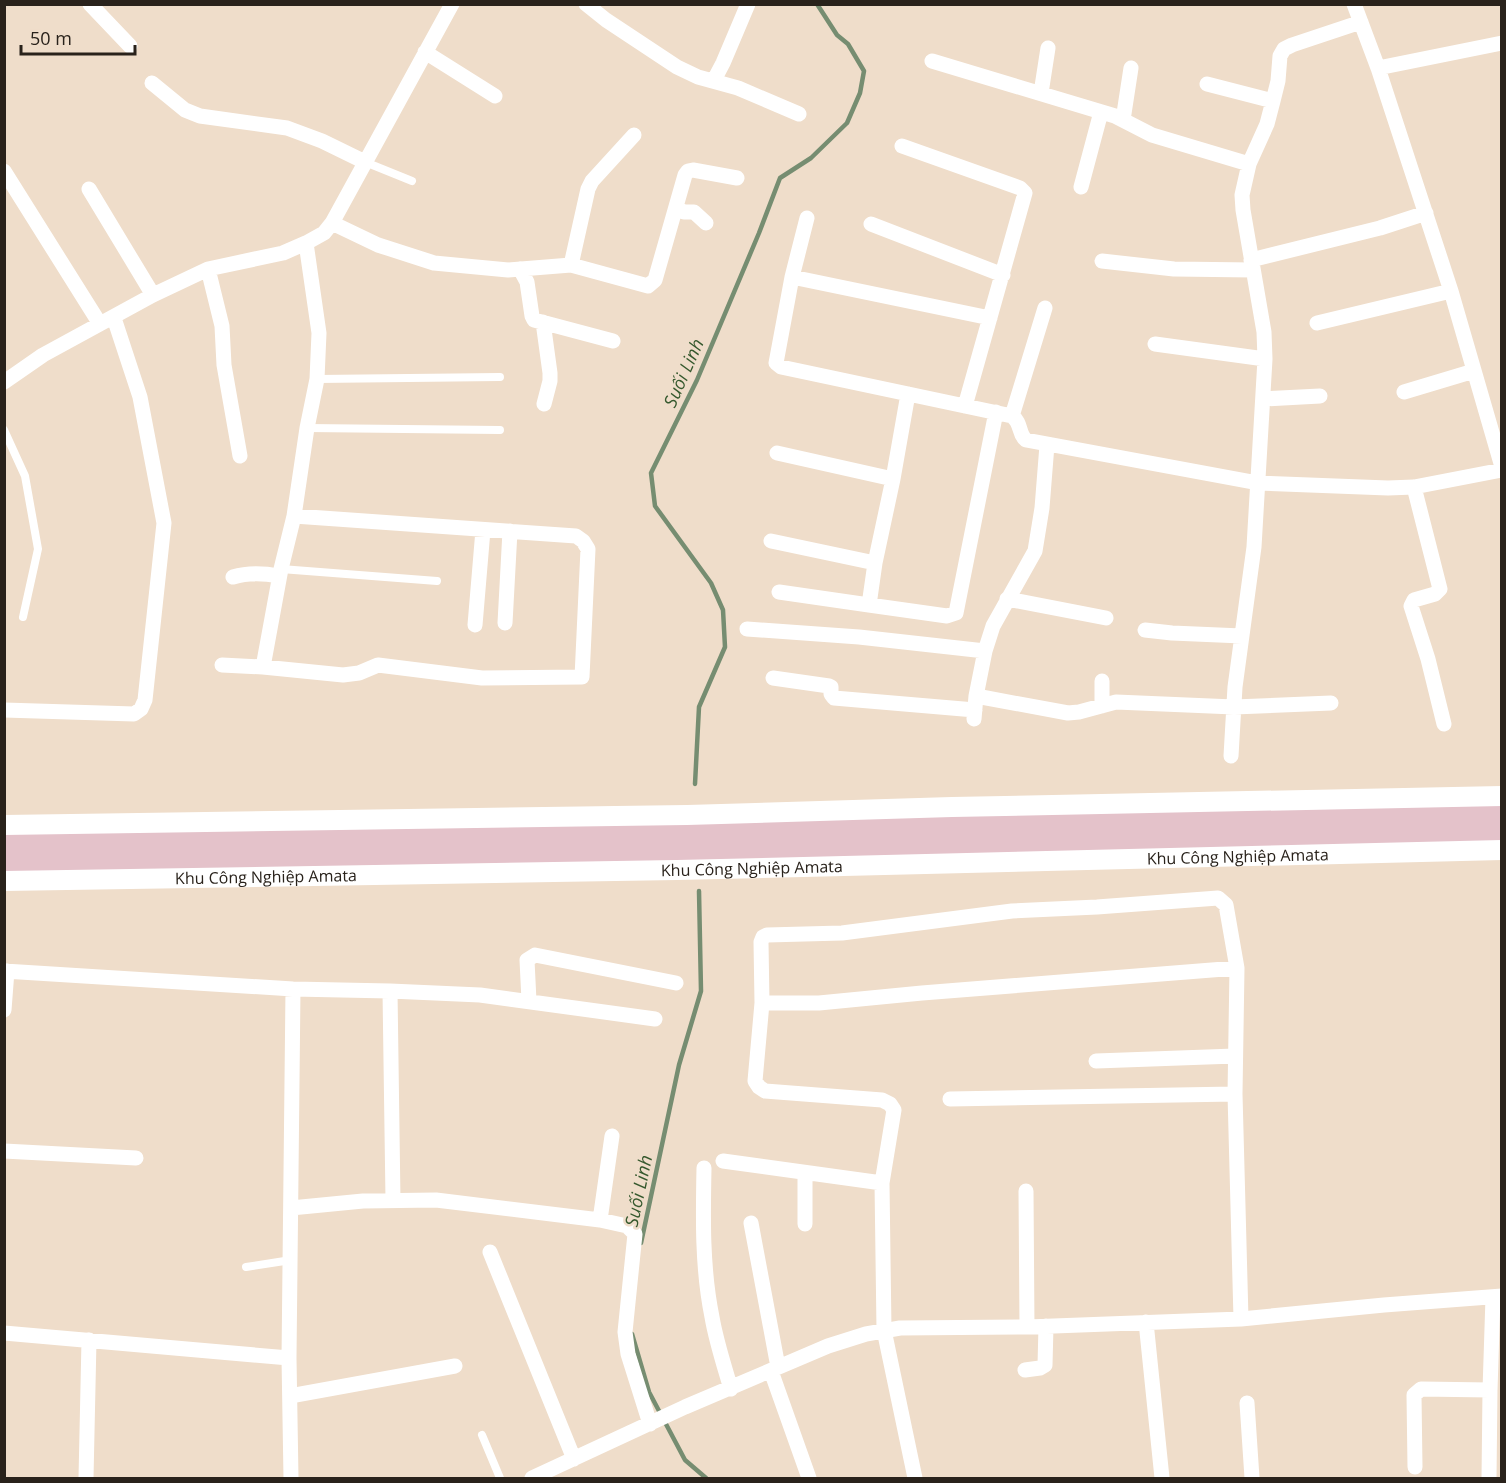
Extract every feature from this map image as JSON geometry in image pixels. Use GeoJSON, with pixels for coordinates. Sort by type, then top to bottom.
{"type":"FeatureCollection","features":[{"type":"Feature","properties":{"kind":"street"},"geometry":{"type":"LineString","coordinates":[[90,4],[130,46]]}},
{"type":"Feature","properties":{"kind":"street"},"geometry":{"type":"LineString","coordinates":[[4,382],[43,355],[208,269],[283,253],[324,233],[332,223],[452,4]]}},
{"type":"Feature","properties":{"kind":"street"},"geometry":{"type":"LineString","coordinates":[[586,4],[677,67],[799,114]]}},
{"type":"Feature","properties":{"kind":"street"},"geometry":{"type":"LineString","coordinates":[[714,80],[748,4]]}},
{"type":"Feature","properties":{"kind":"street"},"geometry":{"type":"LineString","coordinates":[[807,218],[792,277],[776,363],[778,365],[1012,416],[1017,419],[1022,438],[1026,440],[1258,483],[1414,487],[1502,468],[1451,291],[1378,68],[1354,4]]}},
{"type":"Feature","properties":{"kind":"street"},"geometry":{"type":"LineString","coordinates":[[1231,756],[1242,632],[1254,547],[1266,359],[1264,332],[1242,195],[1248,164],[1267,124],[1278,81],[1280,56],[1284,49],[1360,22]]}},
{"type":"Feature","properties":{"kind":"street"},"geometry":{"type":"LineString","coordinates":[[1378,68],[1502,43]]}},
{"type":"Feature","properties":{"kind":"street"},"geometry":{"type":"LineString","coordinates":[[1041,93],[1048,48]]}},
{"type":"Feature","properties":{"kind":"street"},"geometry":{"type":"LineString","coordinates":[[425,52],[495,96]]}},
{"type":"Feature","properties":{"kind":"street"},"geometry":{"type":"LineString","coordinates":[[932,61],[1101,112],[1152,135],[1248,164]]}},
{"type":"Feature","properties":{"kind":"street"},"geometry":{"type":"LineString","coordinates":[[1123,120],[1131,68]]}},
{"type":"Feature","properties":{"kind":"street"},"geometry":{"type":"LineString","coordinates":[[152,83],[185,110],[200,116],[287,128],[322,141],[365,162]]}},
{"type":"Feature","properties":{"kind":"street"},"geometry":{"type":"LineString","coordinates":[[1207,84],[1273,101]]}},
{"type":"Feature","properties":{"kind":"street"},"geometry":{"type":"LineString","coordinates":[[1081,187],[1101,112]]}},
{"type":"Feature","properties":{"kind":"street"},"geometry":{"type":"LineString","coordinates":[[571,265],[588,189],[592,181],[634,135]]}},
{"type":"Feature","properties":{"kind":"street"},"geometry":{"type":"LineString","coordinates":[[902,146],[1024,190],[1025,193],[965,406]]}},
{"type":"Feature","properties":{"kind":"street"},"geometry":{"type":"LineString","coordinates":[[4,171],[107,321],[140,397],[164,523],[145,700],[141,709],[134,714],[4,710]]}},
{"type":"Feature","properties":{"kind":"street"},"geometry":{"type":"LineString","coordinates":[[332,223],[378,245],[434,263],[508,270],[571,265],[648,286],[655,280],[688,171],[737,178]]}},
{"type":"Feature","properties":{"kind":"street"},"geometry":{"type":"LineString","coordinates":[[89,189],[153,296]]}},
{"type":"Feature","properties":{"kind":"street"},"geometry":{"type":"LineString","coordinates":[[676,208],[684,212],[694,212],[706,223]]}},
{"type":"Feature","properties":{"kind":"street"},"geometry":{"type":"LineString","coordinates":[[1102,261],[1174,269],[1252,265],[1426,213]]}},
{"type":"Feature","properties":{"kind":"street"},"geometry":{"type":"LineString","coordinates":[[871,224],[1003,275]]}},
{"type":"Feature","properties":{"kind":"street"},"geometry":{"type":"LineString","coordinates":[[263,667],[280,572],[294,516],[317,379],[319,333],[306,243]]}},
{"type":"Feature","properties":{"kind":"street"},"geometry":{"type":"LineString","coordinates":[[208,269],[222,326],[224,365],[240,456]]}},
{"type":"Feature","properties":{"kind":"street"},"geometry":{"type":"LineString","coordinates":[[520,269],[527,282],[534,320],[613,341]]}},
{"type":"Feature","properties":{"kind":"street"},"geometry":{"type":"LineString","coordinates":[[792,277],[990,318]]}},
{"type":"Feature","properties":{"kind":"street"},"geometry":{"type":"LineString","coordinates":[[1317,323],[1451,291]]}},
{"type":"Feature","properties":{"kind":"street"},"geometry":{"type":"LineString","coordinates":[[1012,416],[1045,308]]}},
{"type":"Feature","properties":{"kind":"street"},"geometry":{"type":"LineString","coordinates":[[543,322],[550,373],[544,404]]}},
{"type":"Feature","properties":{"kind":"street"},"geometry":{"type":"LineString","coordinates":[[1155,344],[1266,359]]}},
{"type":"Feature","properties":{"kind":"street"},"geometry":{"type":"LineString","coordinates":[[1404,392],[1474,371]]}},
{"type":"Feature","properties":{"kind":"street"},"geometry":{"type":"LineString","coordinates":[[868,605],[908,394]]}},
{"type":"Feature","properties":{"kind":"street"},"geometry":{"type":"LineString","coordinates":[[1263,399],[1320,396]]}},
{"type":"Feature","properties":{"kind":"street"},"geometry":{"type":"LineString","coordinates":[[779,592],[946,616],[956,613],[996,412]]}},
{"type":"Feature","properties":{"kind":"street"},"geometry":{"type":"LineString","coordinates":[[975,709],[985,651],[993,626],[1035,550],[1042,508],[1047,445]]}},
{"type":"Feature","properties":{"kind":"street"},"geometry":{"type":"LineString","coordinates":[[777,453],[893,479]]}},
{"type":"Feature","properties":{"kind":"street"},"geometry":{"type":"LineString","coordinates":[[1414,487],[1440,589],[1435,594],[1414,600],[1412,606],[1444,724]]}},
{"type":"Feature","properties":{"kind":"street"},"geometry":{"type":"LineString","coordinates":[[222,665],[343,675],[359,673],[378,665],[482,678],[582,678],[588,549],[576,536],[294,516]]}},
{"type":"Feature","properties":{"kind":"street"},"geometry":{"type":"LineString","coordinates":[[475,625],[483,530]]}},
{"type":"Feature","properties":{"kind":"street"},"geometry":{"type":"LineString","coordinates":[[505,623],[510,531]]}},
{"type":"Feature","properties":{"kind":"street"},"geometry":{"type":"LineString","coordinates":[[771,541],[875,563]]}},
{"type":"Feature","properties":{"kind":"street"},"geometry":{"type":"LineString","coordinates":[[233,577],[243,574],[280,572]]}},
{"type":"Feature","properties":{"kind":"street"},"geometry":{"type":"LineString","coordinates":[[1007,598],[1106,618]]}},
{"type":"Feature","properties":{"kind":"street"},"geometry":{"type":"LineString","coordinates":[[1202,624],[1242,632]]}},
{"type":"Feature","properties":{"kind":"street"},"geometry":{"type":"LineString","coordinates":[[747,629],[859,636],[985,651]]}},
{"type":"Feature","properties":{"kind":"street"},"geometry":{"type":"LineString","coordinates":[[1145,630],[1172,633],[1242,632]]}},
{"type":"Feature","properties":{"kind":"street"},"geometry":{"type":"LineString","coordinates":[[773,678],[829,686],[834,698],[975,709],[1068,713],[1116,702],[1234,707],[1331,703]]}},
{"type":"Feature","properties":{"kind":"street"},"geometry":{"type":"LineString","coordinates":[[1102,681],[1102,706]]}},
{"type":"Feature","properties":{"kind":"street"},"geometry":{"type":"LineString","coordinates":[[4,825],[687,815],[1502,796]]}},
{"type":"Feature","properties":{"kind":"street","name":"Khu Công Nghiệp Amata"},"geometry":{"type":"LineString","coordinates":[[4,881],[677,870],[1502,850]]}},
{"type":"Feature","properties":{"kind":"street"},"geometry":{"type":"LineString","coordinates":[[915,1479],[884,1330],[882,1184],[894,1110],[891,1104],[882,1100],[765,1091],[759,1088],[755,1080],[762,1003],[761,942],[767,934],[842,933],[1012,911],[1218,898],[1226,904],[1237,968],[1235,1094],[1241,1319]]}},
{"type":"Feature","properties":{"kind":"street"},"geometry":{"type":"LineString","coordinates":[[529,1002],[527,960],[530,956],[535,955],[676,983]]}},
{"type":"Feature","properties":{"kind":"street"},"geometry":{"type":"LineString","coordinates":[[762,1003],[819,1003],[1237,968]]}},
{"type":"Feature","properties":{"kind":"street"},"geometry":{"type":"LineString","coordinates":[[4,1010],[6,971],[293,989],[480,995],[655,1019]]}},
{"type":"Feature","properties":{"kind":"street"},"geometry":{"type":"LineString","coordinates":[[291,1479],[289,1358],[293,989]]}},
{"type":"Feature","properties":{"kind":"street"},"geometry":{"type":"LineString","coordinates":[[390,991],[393,1200]]}},
{"type":"Feature","properties":{"kind":"street"},"geometry":{"type":"LineString","coordinates":[[1096,1061],[1235,1056]]}},
{"type":"Feature","properties":{"kind":"street"},"geometry":{"type":"LineString","coordinates":[[951,1099],[1235,1094]]}},
{"type":"Feature","properties":{"kind":"street"},"geometry":{"type":"LineString","coordinates":[[600,1220],[612,1136]]}},
{"type":"Feature","properties":{"kind":"street"},"geometry":{"type":"LineString","coordinates":[[4,1151],[136,1158]]}},
{"type":"Feature","properties":{"kind":"street"},"geometry":{"type":"LineString","coordinates":[[723,1161],[882,1184]]}},
{"type":"Feature","properties":{"kind":"street"},"geometry":{"type":"LineString","coordinates":[[704,1168],[703,1207],[707,1289],[720,1353],[731,1389]]}},
{"type":"Feature","properties":{"kind":"street"},"geometry":{"type":"LineString","coordinates":[[805,1173],[805,1224]]}},
{"type":"Feature","properties":{"kind":"street"},"geometry":{"type":"LineString","coordinates":[[1026,1191],[1027,1327]]}},
{"type":"Feature","properties":{"kind":"street"},"geometry":{"type":"LineString","coordinates":[[291,1208],[363,1201],[436,1200],[600,1220],[627,1226],[634,1234],[626,1332],[628,1354],[650,1424]]}},
{"type":"Feature","properties":{"kind":"street"},"geometry":{"type":"LineString","coordinates":[[751,1223],[775,1369],[809,1479]]}},
{"type":"Feature","properties":{"kind":"street"},"geometry":{"type":"LineString","coordinates":[[490,1252],[574,1459]]}},
{"type":"Feature","properties":{"kind":"street"},"geometry":{"type":"LineString","coordinates":[[532,1479],[550,1475],[574,1459],[686,1407],[828,1346],[884,1330],[1241,1319],[1497,1297],[1490,1390],[1489,1479]]}},
{"type":"Feature","properties":{"kind":"street"},"geometry":{"type":"LineString","coordinates":[[1146,1322],[1162,1479]]}},
{"type":"Feature","properties":{"kind":"street"},"geometry":{"type":"LineString","coordinates":[[1025,1370],[1045,1365],[1046,1326]]}},
{"type":"Feature","properties":{"kind":"street"},"geometry":{"type":"LineString","coordinates":[[4,1333],[289,1358]]}},
{"type":"Feature","properties":{"kind":"street"},"geometry":{"type":"LineString","coordinates":[[86,1479],[89,1340]]}},
{"type":"Feature","properties":{"kind":"street"},"geometry":{"type":"LineString","coordinates":[[290,1396],[455,1366]]}},
{"type":"Feature","properties":{"kind":"street"},"geometry":{"type":"LineString","coordinates":[[1415,1467],[1414,1395],[1421,1389],[1490,1390]]}},
{"type":"Feature","properties":{"kind":"street"},"geometry":{"type":"LineString","coordinates":[[1247,1403],[1252,1479]]}},
{"type":"Feature","properties":{"kind":"lane"},"geometry":{"type":"LineString","coordinates":[[365,162],[412,181]]}},
{"type":"Feature","properties":{"kind":"lane"},"geometry":{"type":"LineString","coordinates":[[317,379],[500,378]]}},
{"type":"Feature","properties":{"kind":"lane"},"geometry":{"type":"LineString","coordinates":[[307,428],[500,430]]}},
{"type":"Feature","properties":{"kind":"lane"},"geometry":{"type":"LineString","coordinates":[[4,430],[25,476],[38,549],[23,617]]}},
{"type":"Feature","properties":{"kind":"lane"},"geometry":{"type":"LineString","coordinates":[[280,572],[438,581]]}},
{"type":"Feature","properties":{"kind":"lane"},"geometry":{"type":"LineString","coordinates":[[246,1267],[291,1260]]}},
{"type":"Feature","properties":{"kind":"lane"},"geometry":{"type":"LineString","coordinates":[[482,1435],[500,1479]]}},
{"type":"Feature","properties":{"kind":"shaded area"},"geometry":{"type":"Polygon","coordinates":[[[1502,805],[1501,841],[705,860],[5,872],[4,834],[1502,805]]]}},
{"type":"Feature","properties":{"kind":"waterway","name":"Suối Linh"},"geometry":{"type":"LineString","coordinates":[[695,784],[699,707],[725,647],[723,610],[711,583],[655,506],[651,473],[697,380],[780,178],[811,158],[847,123],[860,93],[864,71],[848,44],[837,35],[817,4]]}},
{"type":"Feature","properties":{"kind":"waterway","name":"Suối Linh"},"geometry":{"type":"LineString","coordinates":[[641,1243],[679,1065],[701,991],[699,891]]}},
{"type":"Feature","properties":{"kind":"waterway","name":"Suối Linh"},"geometry":{"type":"LineString","coordinates":[[632,1334],[649,1392],[685,1460],[706,1478]]}}]}
